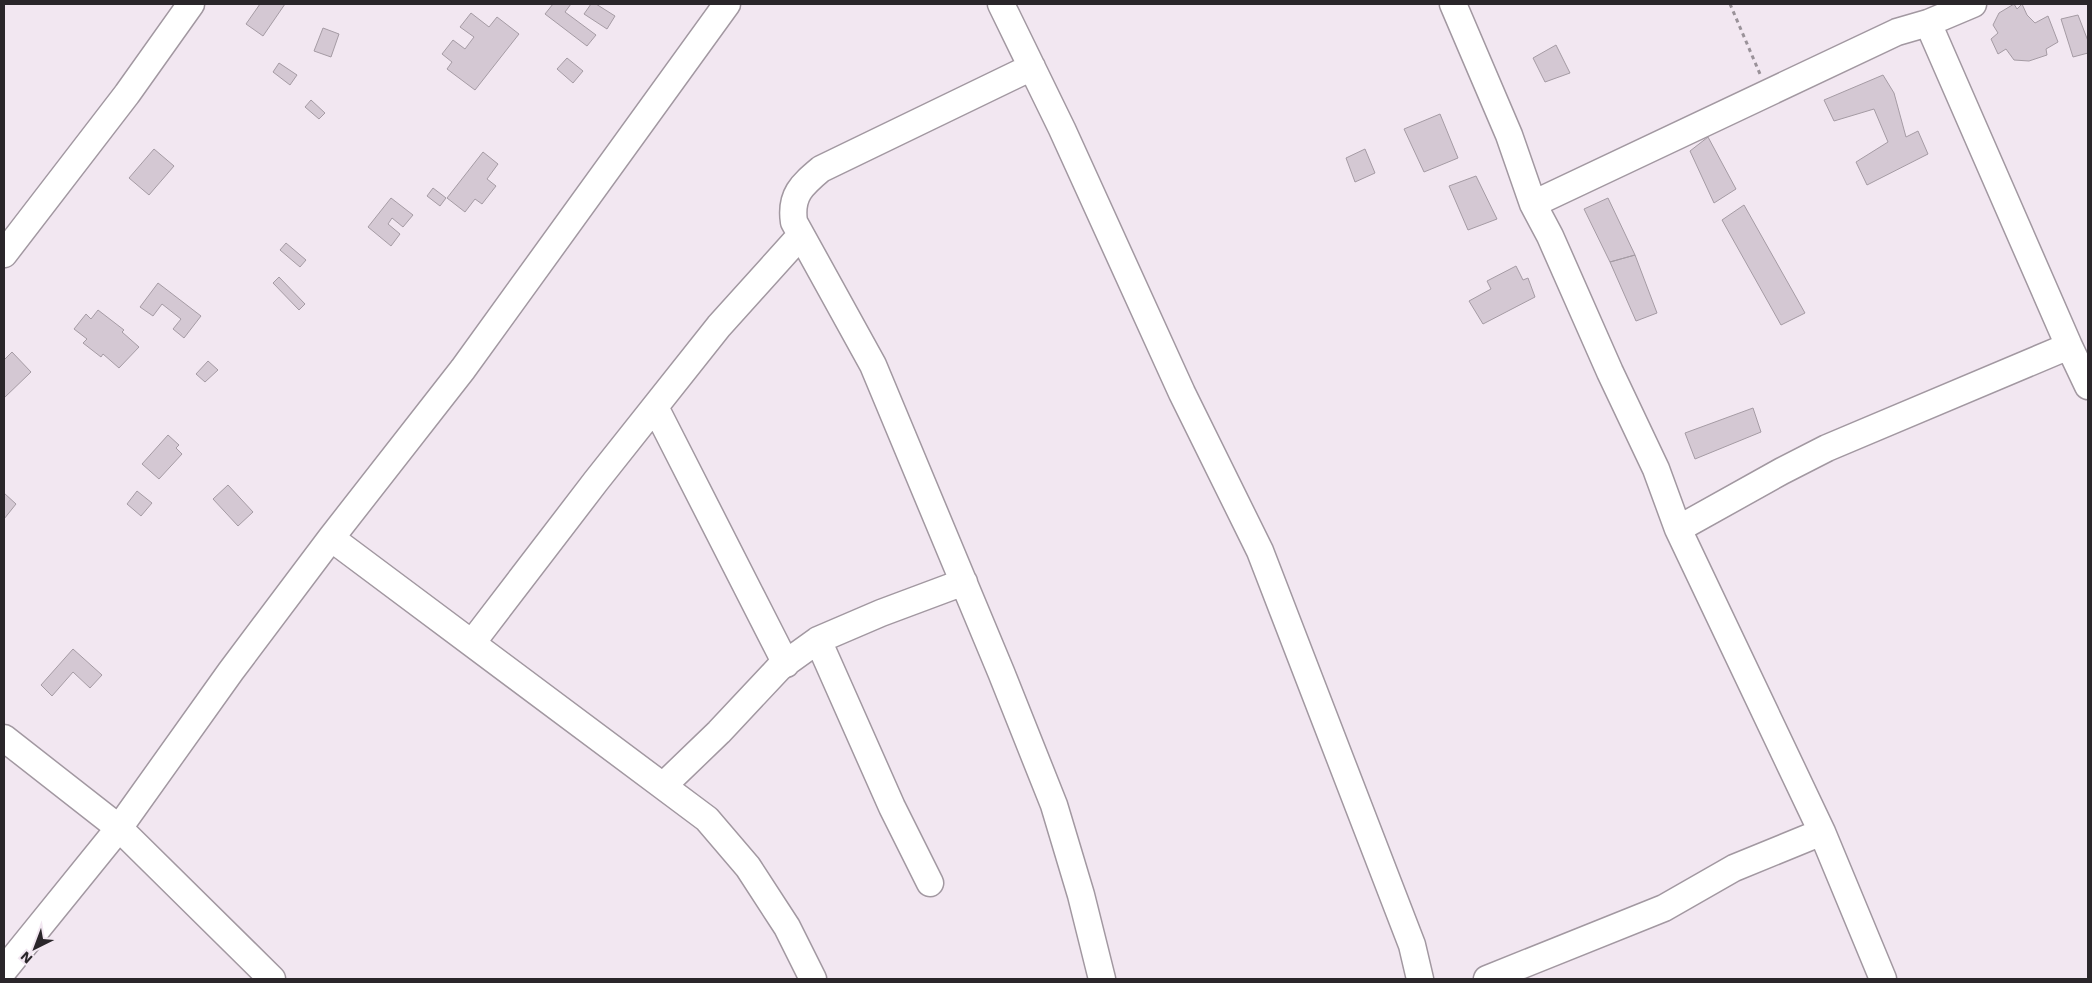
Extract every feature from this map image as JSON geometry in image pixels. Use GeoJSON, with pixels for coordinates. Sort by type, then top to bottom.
{"type":"FeatureCollection","features":[{"type":"Feature","properties":{"kind":"street"},"geometry":{"type":"LineString","coordinates":[[4,254],[128,94],[191,4]]}},
{"type":"Feature","properties":{"kind":"street"},"geometry":{"type":"LineString","coordinates":[[4,970],[119,828],[231,671],[331,538],[463,369],[727,4]]}},
{"type":"Feature","properties":{"kind":"street"},"geometry":{"type":"LineString","coordinates":[[1001,4],[1032,67],[1182,393],[1260,550],[1412,945],[1420,979]]}},
{"type":"Feature","properties":{"kind":"street"},"geometry":{"type":"LineString","coordinates":[[1453,4],[1509,135],[1533,204],[1550,236],[1610,372],[1656,469],[1678,529],[1822,832],[1883,979]]}},
{"type":"Feature","properties":{"kind":"street"},"geometry":{"type":"LineString","coordinates":[[1533,204],[1897,32],[1928,23],[1974,4]]}},
{"type":"Feature","properties":{"kind":"street"},"geometry":{"type":"LineString","coordinates":[[1928,23],[2088,386]]}},
{"type":"Feature","properties":{"kind":"street"},"geometry":{"type":"LineString","coordinates":[[1032,67],[821,169],[801,186],[792,207],[794,222],[873,365],[964,582],[1054,805],[1081,895],[1102,979]]}},
{"type":"Feature","properties":{"kind":"street"},"geometry":{"type":"LineString","coordinates":[[472,644],[719,326],[801,235]]}},
{"type":"Feature","properties":{"kind":"street"},"geometry":{"type":"LineString","coordinates":[[1678,529],[1827,448],[2069,346]]}},
{"type":"Feature","properties":{"kind":"street"},"geometry":{"type":"LineString","coordinates":[[655,407],[786,664]]}},
{"type":"Feature","properties":{"kind":"street"},"geometry":{"type":"LineString","coordinates":[[331,538],[707,819],[748,868],[787,927],[813,979]]}},
{"type":"Feature","properties":{"kind":"street"},"geometry":{"type":"LineString","coordinates":[[664,785],[786,664],[818,640],[881,613],[964,582]]}},
{"type":"Feature","properties":{"kind":"street"},"geometry":{"type":"LineString","coordinates":[[818,640],[892,807],[930,883]]}},
{"type":"Feature","properties":{"kind":"street"},"geometry":{"type":"LineString","coordinates":[[4,738],[119,828],[272,979]]}},
{"type":"Feature","properties":{"kind":"street"},"geometry":{"type":"LineString","coordinates":[[1487,979],[1664,908],[1734,868],[1822,832]]}},
{"type":"Feature","properties":{"kind":"path"},"geometry":{"type":"LineString","coordinates":[[1730,4],[1756,64],[1766,94]]}},
{"type":"Feature","properties":{"kind":"building"},"geometry":{"type":"Polygon","coordinates":[[[260,4],[285,4],[263,36],[246,24],[260,4]]]}},
{"type":"Feature","properties":{"kind":"building"},"geometry":{"type":"Polygon","coordinates":[[[553,4],[571,4],[565,12],[596,35],[587,46],[545,14],[553,4]]]}},
{"type":"Feature","properties":{"kind":"building"},"geometry":{"type":"Polygon","coordinates":[[[591,4],[596,4],[615,16],[607,29],[584,14],[591,4]]]}},
{"type":"Feature","properties":{"kind":"building"},"geometry":{"type":"Polygon","coordinates":[[[2014,4],[2017,9],[2022,4],[2027,15],[2035,23],[2048,16],[2058,42],[2046,49],[2047,55],[2029,61],[2014,60],[2006,49],[1998,54],[1991,39],[1998,33],[1993,25],[1999,13],[2014,4]]]}},
{"type":"Feature","properties":{"kind":"building"},"geometry":{"type":"Polygon","coordinates":[[[471,13],[489,27],[497,17],[519,34],[475,90],[447,69],[452,62],[442,54],[453,40],[465,49],[474,37],[460,27],[471,13]]]}},
{"type":"Feature","properties":{"kind":"building"},"geometry":{"type":"Polygon","coordinates":[[[2078,15],[2088,41],[2088,53],[2073,57],[2061,19],[2078,15]]]}},
{"type":"Feature","properties":{"kind":"building"},"geometry":{"type":"Polygon","coordinates":[[[323,28],[339,34],[331,57],[314,51],[323,28]]]}},
{"type":"Feature","properties":{"kind":"building"},"geometry":{"type":"Polygon","coordinates":[[[1556,45],[1570,73],[1545,82],[1533,58],[1556,45]]]}},
{"type":"Feature","properties":{"kind":"building"},"geometry":{"type":"Polygon","coordinates":[[[567,58],[583,71],[573,83],[557,69],[567,58]]]}},
{"type":"Feature","properties":{"kind":"building"},"geometry":{"type":"Polygon","coordinates":[[[279,63],[297,75],[290,85],[273,72],[279,63]]]}},
{"type":"Feature","properties":{"kind":"building"},"geometry":{"type":"Polygon","coordinates":[[[1883,75],[1894,93],[1906,137],[1918,131],[1928,154],[1867,185],[1856,162],[1888,142],[1874,109],[1834,121],[1824,100],[1883,75]]]}},
{"type":"Feature","properties":{"kind":"building"},"geometry":{"type":"Polygon","coordinates":[[[311,100],[325,113],[319,119],[305,107],[311,100]]]}},
{"type":"Feature","properties":{"kind":"building"},"geometry":{"type":"Polygon","coordinates":[[[1440,114],[1458,158],[1424,172],[1404,129],[1440,114]]]}},
{"type":"Feature","properties":{"kind":"building"},"geometry":{"type":"Polygon","coordinates":[[[1708,137],[1736,189],[1714,203],[1690,151],[1708,137]]]}},
{"type":"Feature","properties":{"kind":"building"},"geometry":{"type":"Polygon","coordinates":[[[154,149],[174,166],[149,195],[129,178],[154,149]]]}},
{"type":"Feature","properties":{"kind":"building"},"geometry":{"type":"Polygon","coordinates":[[[1365,149],[1375,173],[1355,182],[1346,158],[1365,149]]]}},
{"type":"Feature","properties":{"kind":"building"},"geometry":{"type":"Polygon","coordinates":[[[483,152],[498,164],[487,179],[496,186],[482,204],[475,199],[465,212],[447,198],[483,152]]]}},
{"type":"Feature","properties":{"kind":"building"},"geometry":{"type":"Polygon","coordinates":[[[1476,176],[1497,219],[1468,230],[1449,186],[1476,176]]]}},
{"type":"Feature","properties":{"kind":"building"},"geometry":{"type":"Polygon","coordinates":[[[433,188],[446,198],[440,206],[427,196],[433,188]]]}},
{"type":"Feature","properties":{"kind":"building"},"geometry":{"type":"Polygon","coordinates":[[[391,198],[413,215],[403,227],[392,218],[388,224],[400,234],[391,246],[368,227],[391,198]]]}},
{"type":"Feature","properties":{"kind":"building"},"geometry":{"type":"Polygon","coordinates":[[[1608,198],[1635,255],[1610,262],[1584,209],[1608,198]]]}},
{"type":"Feature","properties":{"kind":"building"},"geometry":{"type":"Polygon","coordinates":[[[1744,205],[1805,313],[1781,325],[1722,220],[1744,205]]]}},
{"type":"Feature","properties":{"kind":"building"},"geometry":{"type":"Polygon","coordinates":[[[286,243],[306,260],[300,267],[280,250],[286,243]]]}},
{"type":"Feature","properties":{"kind":"building"},"geometry":{"type":"Polygon","coordinates":[[[1635,255],[1657,313],[1636,321],[1610,262],[1635,255]]]}},
{"type":"Feature","properties":{"kind":"building"},"geometry":{"type":"Polygon","coordinates":[[[1516,266],[1523,280],[1528,278],[1535,297],[1483,324],[1469,301],[1491,289],[1487,281],[1516,266]]]}},
{"type":"Feature","properties":{"kind":"building"},"geometry":{"type":"Polygon","coordinates":[[[279,277],[305,304],[299,310],[273,283],[279,277]]]}},
{"type":"Feature","properties":{"kind":"building"},"geometry":{"type":"Polygon","coordinates":[[[158,283],[201,316],[184,338],[173,329],[181,319],[162,304],[153,316],[140,307],[158,283]]]}},
{"type":"Feature","properties":{"kind":"building"},"geometry":{"type":"Polygon","coordinates":[[[98,310],[124,330],[122,332],[139,347],[119,368],[103,354],[101,357],[83,343],[87,339],[74,329],[86,314],[91,319],[98,310]]]}},
{"type":"Feature","properties":{"kind":"building"},"geometry":{"type":"Polygon","coordinates":[[[12,352],[31,372],[4,398],[4,360],[12,352]]]}},
{"type":"Feature","properties":{"kind":"building"},"geometry":{"type":"Polygon","coordinates":[[[208,361],[218,370],[205,382],[196,374],[208,361]]]}},
{"type":"Feature","properties":{"kind":"building"},"geometry":{"type":"Polygon","coordinates":[[[1753,408],[1761,432],[1695,459],[1685,433],[1753,408]]]}},
{"type":"Feature","properties":{"kind":"building"},"geometry":{"type":"Polygon","coordinates":[[[168,435],[179,445],[176,448],[182,454],[159,479],[142,464],[168,435]]]}},
{"type":"Feature","properties":{"kind":"building"},"geometry":{"type":"Polygon","coordinates":[[[228,485],[253,512],[238,526],[213,499],[228,485]]]}},
{"type":"Feature","properties":{"kind":"building"},"geometry":{"type":"Polygon","coordinates":[[[137,491],[152,503],[141,516],[127,504],[137,491]]]}},
{"type":"Feature","properties":{"kind":"building"},"geometry":{"type":"Polygon","coordinates":[[[4,493],[16,504],[4,519],[4,493]]]}},
{"type":"Feature","properties":{"kind":"building"},"geometry":{"type":"Polygon","coordinates":[[[73,649],[102,675],[90,688],[73,672],[52,696],[41,685],[73,649]]]}}]}
